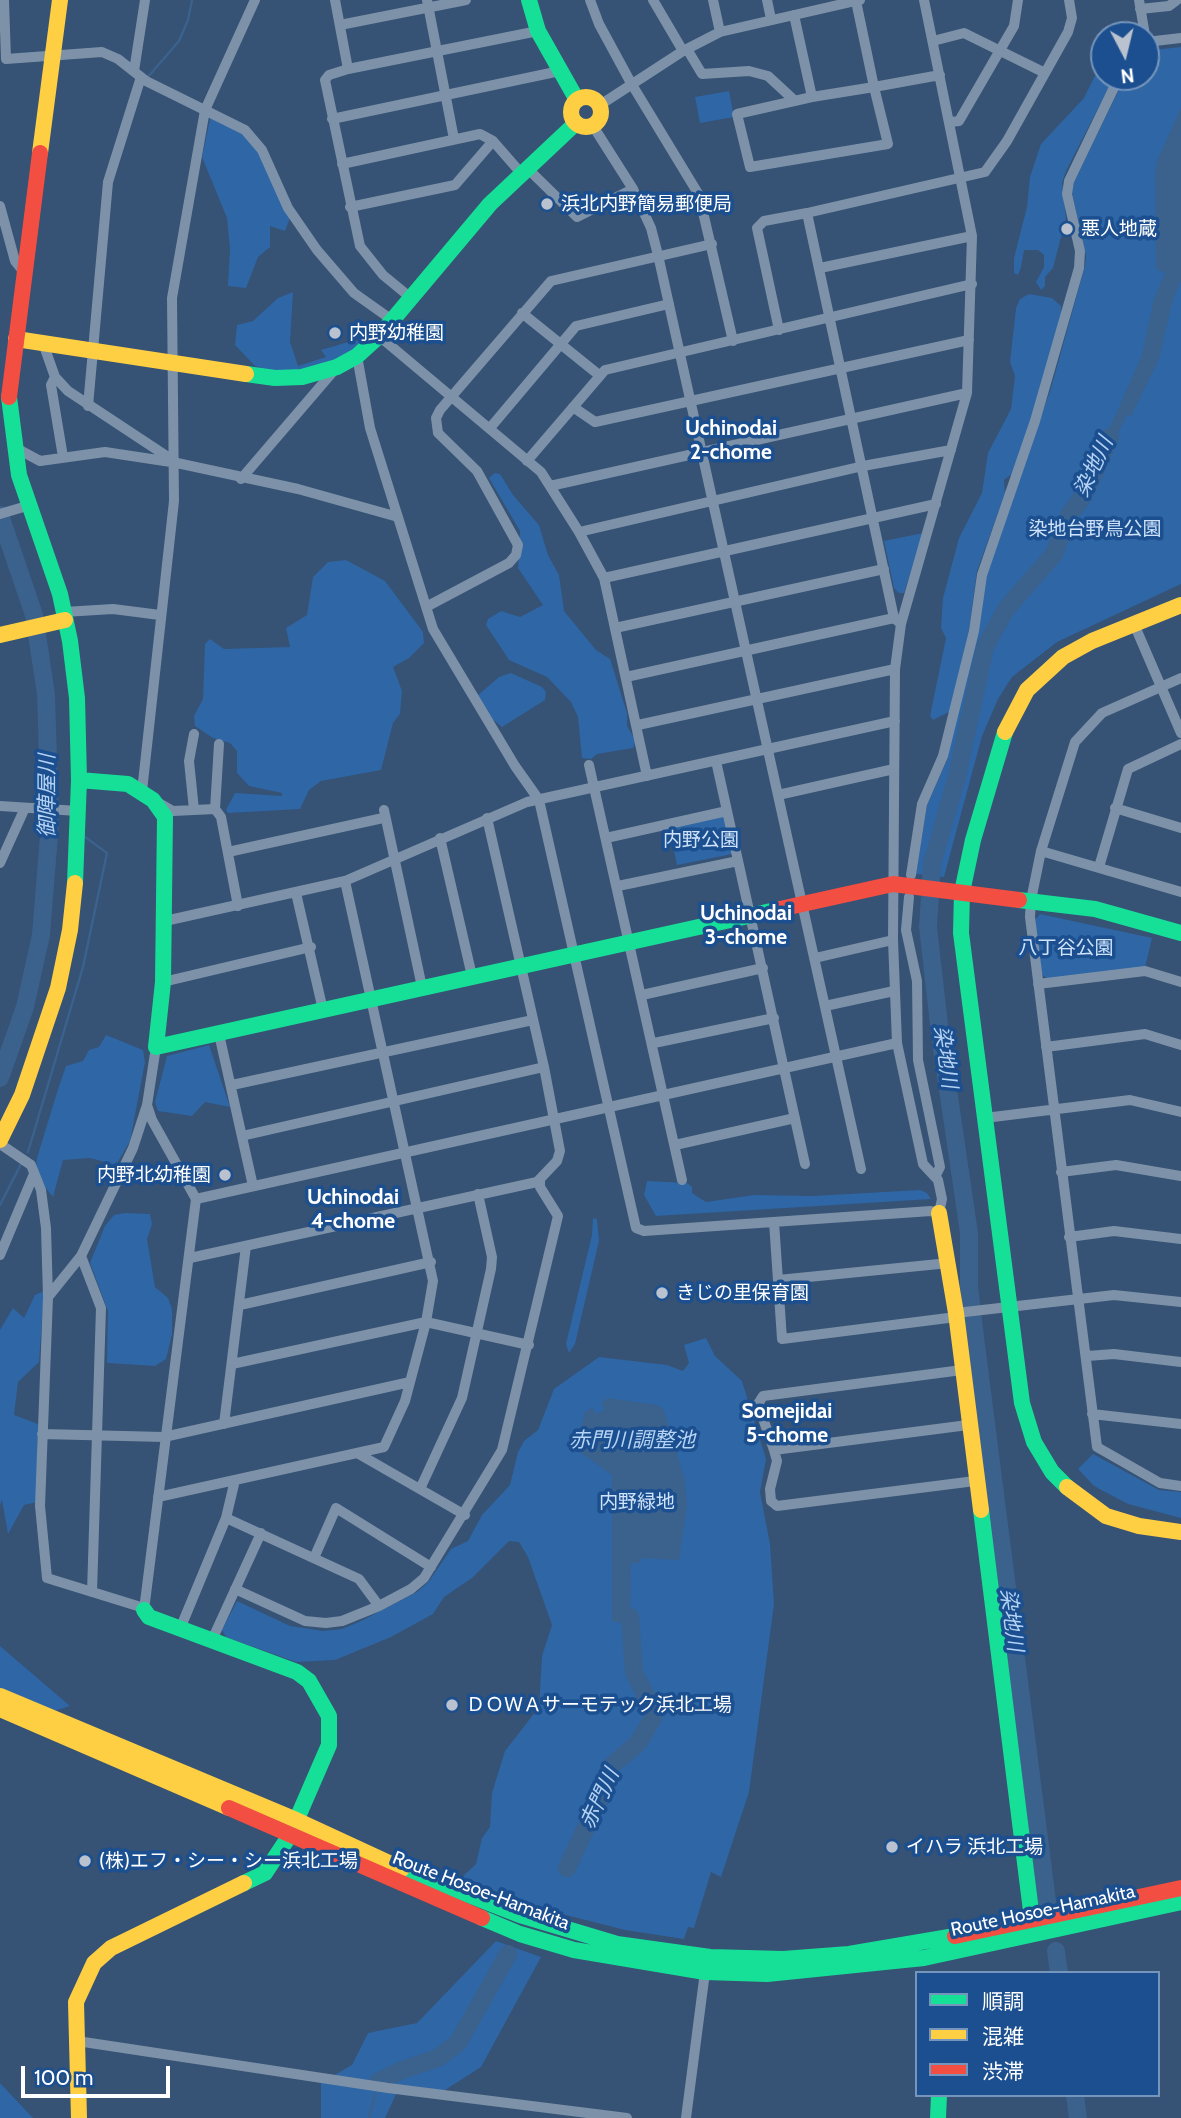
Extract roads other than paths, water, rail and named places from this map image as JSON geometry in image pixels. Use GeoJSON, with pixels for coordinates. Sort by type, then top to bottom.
{"type":"FeatureCollection","features":[{"type":"Feature","properties":{"kind":"street"},"geometry":{"type":"LineString","coordinates":[[4,0],[2,48],[4,57],[9,60],[102,52],[137,74],[240,126],[255,139],[269,163],[288,208],[317,250],[354,293],[392,320]]}},
{"type":"Feature","properties":{"kind":"street"},"geometry":{"type":"LineString","coordinates":[[60,0],[9,399],[23,507],[57,583],[77,698],[79,780],[73,811],[73,905],[65,962],[40,1047],[0,1142],[31,1166],[41,1190],[46,1227],[48,1297],[40,1506],[47,1578],[144,1609]]}},
{"type":"Feature","properties":{"kind":"street"},"geometry":{"type":"LineString","coordinates":[[88,406],[108,182],[137,74],[145,0]]}},
{"type":"Feature","properties":{"kind":"street"},"geometry":{"type":"LineString","coordinates":[[48,1297],[81,1255],[133,1148],[147,1105],[163,982],[165,921],[166,822],[148,795],[160,615],[174,500],[172,298],[205,110],[255,0]]}},
{"type":"Feature","properties":{"kind":"street"},"geometry":{"type":"LineString","coordinates":[[335,0],[348,69]]}},
{"type":"Feature","properties":{"kind":"street"},"geometry":{"type":"LineString","coordinates":[[340,25],[428,4],[466,0]]}},
{"type":"Feature","properties":{"kind":"street"},"geometry":{"type":"LineString","coordinates":[[529,0],[538,31],[577,100]]}},
{"type":"Feature","properties":{"kind":"street"},"geometry":{"type":"LineString","coordinates":[[590,0],[599,24],[631,83],[699,195],[733,341]]}},
{"type":"Feature","properties":{"kind":"street"},"geometry":{"type":"LineString","coordinates":[[653,0],[702,74],[749,71],[768,76],[795,101]]}},
{"type":"Feature","properties":{"kind":"street"},"geometry":{"type":"LineString","coordinates":[[713,0],[720,32]]}},
{"type":"Feature","properties":{"kind":"street"},"geometry":{"type":"LineString","coordinates":[[767,0],[771,19]]}},
{"type":"Feature","properties":{"kind":"street"},"geometry":{"type":"LineString","coordinates":[[600,105],[685,50],[720,32],[794,15],[821,4],[858,0],[874,87],[888,144],[750,167],[737,114],[811,97],[874,87],[940,75]]}},
{"type":"Feature","properties":{"kind":"street"},"geometry":{"type":"LineString","coordinates":[[897,621],[906,603],[967,393],[972,284],[972,236],[951,122],[924,0]]}},
{"type":"Feature","properties":{"kind":"street"},"geometry":{"type":"LineString","coordinates":[[951,122],[959,121],[1014,26],[1018,0]]}},
{"type":"Feature","properties":{"kind":"street"},"geometry":{"type":"LineString","coordinates":[[779,330],[757,228],[764,221],[985,172],[1007,141],[1068,32],[1072,18],[1069,0]]}},
{"type":"Feature","properties":{"kind":"street"},"geometry":{"type":"LineString","coordinates":[[1139,4],[1169,5],[1177,0]]}},
{"type":"Feature","properties":{"kind":"street"},"geometry":{"type":"LineString","coordinates":[[428,4],[454,139]]}},
{"type":"Feature","properties":{"kind":"street"},"geometry":{"type":"LineString","coordinates":[[794,15],[811,97]]}},
{"type":"Feature","properties":{"kind":"street"},"geometry":{"type":"LineString","coordinates":[[411,298],[383,275],[360,246],[325,80],[328,75],[348,69],[538,31]]}},
{"type":"Feature","properties":{"kind":"street"},"geometry":{"type":"LineString","coordinates":[[933,41],[964,33],[1045,73]]}},
{"type":"Feature","properties":{"kind":"street"},"geometry":{"type":"LineString","coordinates":[[1160,42],[1181,38]]}},
{"type":"Feature","properties":{"kind":"street"},"geometry":{"type":"LineString","coordinates":[[332,119],[560,71]]}},
{"type":"Feature","properties":{"kind":"street"},"geometry":{"type":"LineString","coordinates":[[935,1177],[940,1167],[918,1060],[916,981],[906,930],[922,804],[943,756],[974,631],[982,575],[1035,421],[1080,261],[1070,214],[1069,181],[1078,157],[1112,91]]}},
{"type":"Feature","properties":{"kind":"street"},"geometry":{"type":"LineString","coordinates":[[592,98],[600,105],[600,119],[593,126],[584,127],[576,123],[571,109],[577,100],[592,98]]}},
{"type":"Feature","properties":{"kind":"street"},"geometry":{"type":"LineString","coordinates":[[16,339],[280,379],[310,376],[337,367],[357,356],[379,336],[523,169],[576,123]]}},
{"type":"Feature","properties":{"kind":"street"},"geometry":{"type":"LineString","coordinates":[[593,126],[633,189],[651,228],[658,255],[861,1169]]}},
{"type":"Feature","properties":{"kind":"street"},"geometry":{"type":"LineString","coordinates":[[342,164],[480,134],[493,141],[577,218],[633,189]]}},
{"type":"Feature","properties":{"kind":"street"},"geometry":{"type":"LineString","coordinates":[[350,207],[455,185],[493,141]]}},
{"type":"Feature","properties":{"kind":"street"},"geometry":{"type":"LineString","coordinates":[[0,206],[15,261],[24,272]]}},
{"type":"Feature","properties":{"kind":"street"},"geometry":{"type":"LineString","coordinates":[[807,213],[897,621],[893,884],[897,1043],[923,1164],[935,1177],[942,1199],[939,1213],[959,1314],[962,1370],[975,1481],[1047,1922]]}},
{"type":"Feature","properties":{"kind":"street"},"geometry":{"type":"LineString","coordinates":[[820,268],[972,236]]}},
{"type":"Feature","properties":{"kind":"street"},"geometry":{"type":"LineString","coordinates":[[426,607],[509,563],[516,555],[518,545],[477,471],[438,433],[436,418],[452,395],[546,285],[559,277],[712,244]]}},
{"type":"Feature","properties":{"kind":"street"},"geometry":{"type":"LineString","coordinates":[[527,461],[599,375],[609,369],[830,320],[972,284]]}},
{"type":"Feature","properties":{"kind":"street"},"geometry":{"type":"LineString","coordinates":[[490,428],[581,324],[669,304]]}},
{"type":"Feature","properties":{"kind":"street"},"geometry":{"type":"LineString","coordinates":[[522,313],[599,375]]}},
{"type":"Feature","properties":{"kind":"street"},"geometry":{"type":"LineString","coordinates":[[379,336],[527,461],[550,486],[579,532],[604,578],[647,776]]}},
{"type":"Feature","properties":{"kind":"street"},"geometry":{"type":"LineString","coordinates":[[573,407],[595,422],[969,340]]}},
{"type":"Feature","properties":{"kind":"street"},"geometry":{"type":"LineString","coordinates":[[43,343],[55,377],[88,406],[172,461]]}},
{"type":"Feature","properties":{"kind":"street"},"geometry":{"type":"LineString","coordinates":[[357,356],[370,428],[433,629],[466,687],[539,800],[636,1228],[644,1231],[931,1211],[939,1213]]}},
{"type":"Feature","properties":{"kind":"street"},"geometry":{"type":"LineString","coordinates":[[241,479],[337,367]]}},
{"type":"Feature","properties":{"kind":"street"},"geometry":{"type":"LineString","coordinates":[[55,377],[51,385],[63,457]]}},
{"type":"Feature","properties":{"kind":"street"},"geometry":{"type":"LineString","coordinates":[[550,486],[967,393]]}},
{"type":"Feature","properties":{"kind":"street"},"geometry":{"type":"LineString","coordinates":[[123,453],[133,435]]}},
{"type":"Feature","properties":{"kind":"street"},"geometry":{"type":"LineString","coordinates":[[14,447],[38,460],[97,452],[123,453],[172,461],[241,479],[298,489],[398,517]]}},
{"type":"Feature","properties":{"kind":"street"},"geometry":{"type":"LineString","coordinates":[[579,532],[713,499],[951,450]]}},
{"type":"Feature","properties":{"kind":"street"},"geometry":{"type":"LineString","coordinates":[[604,578],[936,504]]}},
{"type":"Feature","properties":{"kind":"street"},"geometry":{"type":"LineString","coordinates":[[0,514],[23,507]]}},
{"type":"Feature","properties":{"kind":"street"},"geometry":{"type":"LineString","coordinates":[[615,628],[884,569]]}},
{"type":"Feature","properties":{"kind":"street"},"geometry":{"type":"LineString","coordinates":[[889,589],[906,603]]}},
{"type":"Feature","properties":{"kind":"street"},"geometry":{"type":"LineString","coordinates":[[1181,606],[1134,624],[1063,657],[1027,690],[1000,742],[962,892],[961,933],[1022,1403],[1034,1442],[1052,1472],[1066,1488],[1106,1516],[1139,1526],[1181,1532]]}},
{"type":"Feature","properties":{"kind":"street"},"geometry":{"type":"LineString","coordinates":[[0,635],[62,618],[113,609],[160,615]]}},
{"type":"Feature","properties":{"kind":"street"},"geometry":{"type":"LineString","coordinates":[[626,677],[897,621]]}},
{"type":"Feature","properties":{"kind":"street"},"geometry":{"type":"LineString","coordinates":[[1134,624],[1181,733]]}},
{"type":"Feature","properties":{"kind":"street"},"geometry":{"type":"LineString","coordinates":[[638,725],[895,669]]}},
{"type":"Feature","properties":{"kind":"street"},"geometry":{"type":"LineString","coordinates":[[1181,678],[1109,709],[1081,734],[1073,746],[1041,851],[1031,900],[1038,985],[1097,1447],[1160,1483],[1181,1486]]}},
{"type":"Feature","properties":{"kind":"street"},"geometry":{"type":"LineString","coordinates":[[165,921],[345,881],[487,818],[539,800],[895,721]]}},
{"type":"Feature","properties":{"kind":"street"},"geometry":{"type":"LineString","coordinates":[[194,734],[189,761],[194,810]]}},
{"type":"Feature","properties":{"kind":"street"},"geometry":{"type":"LineString","coordinates":[[219,744],[215,809],[221,817],[238,906]]}},
{"type":"Feature","properties":{"kind":"street"},"geometry":{"type":"LineString","coordinates":[[1100,867],[1115,808],[1130,766],[1181,744]]}},
{"type":"Feature","properties":{"kind":"street"},"geometry":{"type":"LineString","coordinates":[[716,761],[805,1164]]}},
{"type":"Feature","properties":{"kind":"street"},"geometry":{"type":"LineString","coordinates":[[589,765],[654,1043],[682,1180]]}},
{"type":"Feature","properties":{"kind":"street"},"geometry":{"type":"LineString","coordinates":[[778,795],[894,769]]}},
{"type":"Feature","properties":{"kind":"street"},"geometry":{"type":"LineString","coordinates":[[79,780],[120,782],[148,795],[169,810],[215,809]]}},
{"type":"Feature","properties":{"kind":"street"},"geometry":{"type":"LineString","coordinates":[[0,806],[73,811]]}},
{"type":"Feature","properties":{"kind":"street"},"geometry":{"type":"LineString","coordinates":[[1115,808],[1181,828]]}},
{"type":"Feature","properties":{"kind":"street"},"geometry":{"type":"LineString","coordinates":[[0,863],[29,810]]}},
{"type":"Feature","properties":{"kind":"street"},"geometry":{"type":"LineString","coordinates":[[606,838],[727,811]]}},
{"type":"Feature","properties":{"kind":"street"},"geometry":{"type":"LineString","coordinates":[[228,852],[384,814],[422,987]]}},
{"type":"Feature","properties":{"kind":"street"},"geometry":{"type":"LineString","coordinates":[[487,818],[554,1119],[559,1155],[542,1187]]}},
{"type":"Feature","properties":{"kind":"street"},"geometry":{"type":"LineString","coordinates":[[440,838],[472,976]]}},
{"type":"Feature","properties":{"kind":"street"},"geometry":{"type":"LineString","coordinates":[[1041,851],[1181,892]]}},
{"type":"Feature","properties":{"kind":"street"},"geometry":{"type":"LineString","coordinates":[[618,886],[738,861]]}},
{"type":"Feature","properties":{"kind":"street"},"geometry":{"type":"LineString","coordinates":[[345,881],[407,1151],[430,1262],[433,1290],[410,1382],[384,1447],[374,1464]]}},
{"type":"Feature","properties":{"kind":"street"},"geometry":{"type":"LineString","coordinates":[[156,1047],[751,913],[893,884],[1095,909],[1181,933]]}},
{"type":"Feature","properties":{"kind":"street"},"geometry":{"type":"LineString","coordinates":[[296,892],[311,947],[323,1010]]}},
{"type":"Feature","properties":{"kind":"street"},"geometry":{"type":"LineString","coordinates":[[814,958],[893,940]]}},
{"type":"Feature","properties":{"kind":"street"},"geometry":{"type":"LineString","coordinates":[[163,982],[311,947]]}},
{"type":"Feature","properties":{"kind":"street"},"geometry":{"type":"LineString","coordinates":[[642,995],[763,968]]}},
{"type":"Feature","properties":{"kind":"street"},"geometry":{"type":"LineString","coordinates":[[1038,985],[1145,971],[1181,982]]}},
{"type":"Feature","properties":{"kind":"street"},"geometry":{"type":"LineString","coordinates":[[825,1006],[894,991]]}},
{"type":"Feature","properties":{"kind":"street"},"geometry":{"type":"LineString","coordinates":[[654,1043],[774,1018]]}},
{"type":"Feature","properties":{"kind":"street"},"geometry":{"type":"LineString","coordinates":[[232,1086],[533,1020]]}},
{"type":"Feature","properties":{"kind":"street"},"geometry":{"type":"LineString","coordinates":[[219,1034],[253,1186]]}},
{"type":"Feature","properties":{"kind":"street"},"geometry":{"type":"LineString","coordinates":[[1046,1047],[1145,1034],[1181,1045]]}},
{"type":"Feature","properties":{"kind":"street"},"geometry":{"type":"LineString","coordinates":[[196,1199],[897,1043]]}},
{"type":"Feature","properties":{"kind":"street"},"geometry":{"type":"LineString","coordinates":[[242,1136],[544,1067]]}},
{"type":"Feature","properties":{"kind":"street"},"geometry":{"type":"LineString","coordinates":[[985,1118],[1130,1100],[1181,1112]]}},
{"type":"Feature","properties":{"kind":"street"},"geometry":{"type":"LineString","coordinates":[[79,2118],[76,2002],[94,1963],[111,1948],[265,1873],[293,1827],[330,1745],[329,1716],[324,1703],[309,1681],[297,1672],[149,1617],[144,1609],[196,1199],[152,1120],[147,1105]]}},
{"type":"Feature","properties":{"kind":"street"},"geometry":{"type":"LineString","coordinates":[[675,1145],[795,1118]]}},
{"type":"Feature","properties":{"kind":"street"},"geometry":{"type":"LineString","coordinates":[[1061,1172],[1116,1165],[1181,1176]]}},
{"type":"Feature","properties":{"kind":"street"},"geometry":{"type":"LineString","coordinates":[[1,1252],[34,1174]]}},
{"type":"Feature","properties":{"kind":"street"},"geometry":{"type":"LineString","coordinates":[[190,1258],[478,1194],[526,1185],[542,1187]]}},
{"type":"Feature","properties":{"kind":"street"},"geometry":{"type":"LineString","coordinates":[[235,1589],[313,1622],[342,1621],[417,1586],[465,1515],[502,1450],[558,1216],[542,1187]]}},
{"type":"Feature","properties":{"kind":"street"},"geometry":{"type":"LineString","coordinates":[[420,1489],[456,1416],[478,1333],[492,1257],[478,1194]]}},
{"type":"Feature","properties":{"kind":"street"},"geometry":{"type":"LineString","coordinates":[[774,1222],[782,1339],[1114,1295],[1181,1302]]}},
{"type":"Feature","properties":{"kind":"street"},"geometry":{"type":"LineString","coordinates":[[1069,1237],[1114,1231],[1181,1239]]}},
{"type":"Feature","properties":{"kind":"street"},"geometry":{"type":"LineString","coordinates":[[224,1424],[246,1246]]}},
{"type":"Feature","properties":{"kind":"street"},"geometry":{"type":"LineString","coordinates":[[81,1255],[101,1308],[92,1592]]}},
{"type":"Feature","properties":{"kind":"street"},"geometry":{"type":"LineString","coordinates":[[240,1305],[430,1262]]}},
{"type":"Feature","properties":{"kind":"street"},"geometry":{"type":"LineString","coordinates":[[778,1280],[948,1263]]}},
{"type":"Feature","properties":{"kind":"street"},"geometry":{"type":"LineString","coordinates":[[232,1364],[426,1322],[528,1345]]}},
{"type":"Feature","properties":{"kind":"street"},"geometry":{"type":"LineString","coordinates":[[1087,1356],[1114,1354],[1181,1362]]}},
{"type":"Feature","properties":{"kind":"street"},"geometry":{"type":"LineString","coordinates":[[962,1370],[763,1396],[758,1404],[777,1461],[770,1489],[771,1500],[777,1506],[975,1481]]}},
{"type":"Feature","properties":{"kind":"street"},"geometry":{"type":"LineString","coordinates":[[42,1434],[164,1437],[410,1382]]}},
{"type":"Feature","properties":{"kind":"street"},"geometry":{"type":"LineString","coordinates":[[1093,1414],[1181,1424]]}},
{"type":"Feature","properties":{"kind":"street"},"geometry":{"type":"LineString","coordinates":[[774,1450],[968,1424]]}},
{"type":"Feature","properties":{"kind":"street"},"geometry":{"type":"LineString","coordinates":[[158,1497],[384,1447]]}},
{"type":"Feature","properties":{"kind":"street"},"geometry":{"type":"LineString","coordinates":[[357,1453],[465,1515]]}},
{"type":"Feature","properties":{"kind":"street"},"geometry":{"type":"LineString","coordinates":[[180,1629],[226,1518],[235,1480]]}},
{"type":"Feature","properties":{"kind":"street"},"geometry":{"type":"LineString","coordinates":[[314,1558],[335,1508],[431,1567]]}},
{"type":"Feature","properties":{"kind":"street"},"geometry":{"type":"LineString","coordinates":[[226,1518],[359,1579],[379,1606]]}},
{"type":"Feature","properties":{"kind":"street"},"geometry":{"type":"LineString","coordinates":[[212,1640],[261,1533]]}},
{"type":"Feature","properties":{"kind":"street","name":"Route Hosoe-Hamakita"},"geometry":{"type":"LineString","coordinates":[[0,1696],[293,1827],[520,1934],[574,1950],[705,1972],[807,1972],[925,1966],[1047,1922],[1181,1888]]}},
{"type":"Feature","properties":{"kind":"street","name":"Route Hosoe-Hamakita"},"geometry":{"type":"LineString","coordinates":[[0,1709],[520,1915],[617,1944],[710,1957],[783,1959],[901,1947],[1181,1902]]}},
{"type":"Feature","properties":{"kind":"street"},"geometry":{"type":"LineString","coordinates":[[686,2118],[705,1972]]}},
{"type":"Feature","properties":{"kind":"street"},"geometry":{"type":"LineString","coordinates":[[77,2041],[388,2088],[627,2118]]}},
{"type":"Feature","properties":{"kind":"street"},"geometry":{"type":"LineString","coordinates":[[938,2118],[939,2097]]}},
{"type":"Feature","properties":{"kind":"water"},"geometry":{"type":"Polygon","coordinates":[[[1181,108],[1181,281],[1173,299],[1159,359],[1131,416],[1127,415],[1104,461],[1097,457],[1142,355],[1154,299],[1165,273],[1156,269],[1155,174],[1157,161],[1181,108]]]}},
{"type":"Feature","properties":{"kind":"water","name":"赤門川調整池"},"geometry":{"type":"Polygon","coordinates":[[[608,1398],[657,1405],[664,1410],[685,1481],[687,1505],[679,1560],[641,1558],[640,1563],[631,1563],[630,1617],[621,1623],[612,1621],[612,1475],[577,1450],[585,1412],[592,1408],[597,1414],[605,1409],[601,1403],[608,1398]]]}},
{"type":"Feature","properties":{"kind":"waterway"},"geometry":{"type":"LineString","coordinates":[[147,78],[179,41],[188,20],[192,0]]}},
{"type":"Feature","properties":{"kind":"waterway","name":"染地川"},"geometry":{"type":"LineString","coordinates":[[1047,1901],[969,1286],[969,1233],[941,1042],[928,927],[932,864],[957,776],[985,647],[1006,609],[1054,554],[1069,515],[1084,495],[1110,437]]}},
{"type":"Feature","properties":{"kind":"waterway","name":"御陣屋川"},"geometry":{"type":"LineString","coordinates":[[0,515],[34,615],[46,694],[50,823],[41,935],[25,1007],[0,1078]]}},
{"type":"Feature","properties":{"kind":"waterway"},"geometry":{"type":"LineString","coordinates":[[28,1152],[83,967],[107,853],[85,837]]}},
{"type":"Feature","properties":{"kind":"waterway"},"geometry":{"type":"LineString","coordinates":[[0,1205],[21,1164]]}},
{"type":"Feature","properties":{"kind":"waterway","name":"赤門川"},"geometry":{"type":"LineString","coordinates":[[567,1868],[607,1783],[609,1768],[638,1743],[653,1718],[653,1710],[634,1672],[630,1617]]}},
{"type":"Feature","properties":{"kind":"waterway","name":"染地川"},"geometry":{"type":"LineString","coordinates":[[1056,1951],[1059,1971]]}},
{"type":"Feature","properties":{"kind":"waterway"},"geometry":{"type":"LineString","coordinates":[[378,2082],[402,2070],[438,2058],[458,2043],[508,1954]]}},
{"type":"Feature","properties":{"kind":"waterway"},"geometry":{"type":"LineString","coordinates":[[369,2118],[375,2094]]}},
{"type":"Feature","properties":{"kind":"waterway","name":"染地川"},"geometry":{"type":"LineString","coordinates":[[1075,2097],[1078,2118]]}},
{"type":"Feature","properties":{"kind":"place","name":"浜北内野簡易郵便局"},"geometry":{"type":"Point","coordinates":[547,204]}},
{"type":"Feature","properties":{"kind":"place","name":"悪人地蔵"},"geometry":{"type":"Point","coordinates":[1067,229]}},
{"type":"Feature","properties":{"kind":"place","name":"内野幼稚園"},"geometry":{"type":"Point","coordinates":[335,333]}},
{"type":"Feature","properties":{"kind":"place","name":"内野北幼稚園"},"geometry":{"type":"Point","coordinates":[225,1175]}},
{"type":"Feature","properties":{"kind":"place","name":"きじの里保育園"},"geometry":{"type":"Point","coordinates":[662,1293]}},
{"type":"Feature","properties":{"kind":"place","name":"ＤＯＷＡサーモテック浜北工場"},"geometry":{"type":"Point","coordinates":[452,1705]}},
{"type":"Feature","properties":{"kind":"place","name":"イハラ 浜北工場"},"geometry":{"type":"Point","coordinates":[892,1847]}},
{"type":"Feature","properties":{"kind":"place","name":"(株)エフ・シー・シー浜北工場"},"geometry":{"type":"Point","coordinates":[85,1861]}},
{"type":"Feature","properties":{"kind":"district","name":"Uchinodai 2-chome"},"geometry":{"type":"Point","coordinates":[731,441]}},
{"type":"Feature","properties":{"kind":"district","name":"Uchinodai 3-chome"},"geometry":{"type":"Point","coordinates":[746,926]}},
{"type":"Feature","properties":{"kind":"district","name":"Uchinodai 4-chome"},"geometry":{"type":"Point","coordinates":[353,1210]}},
{"type":"Feature","properties":{"kind":"district","name":"Somejidai 5-chome"},"geometry":{"type":"Point","coordinates":[787,1424]}},
{"type":"Feature","properties":{"kind":"park label","name":"染地台野鳥公園"},"geometry":{"type":"Point","coordinates":[1095,529]}},
{"type":"Feature","properties":{"kind":"park label","name":"内野公園"},"geometry":{"type":"Point","coordinates":[701,840]}},
{"type":"Feature","properties":{"kind":"park label","name":"八丁谷公園"},"geometry":{"type":"Point","coordinates":[1066,948]}},
{"type":"Feature","properties":{"kind":"park label","name":"内野緑地"},"geometry":{"type":"Point","coordinates":[637,1502]}}]}
